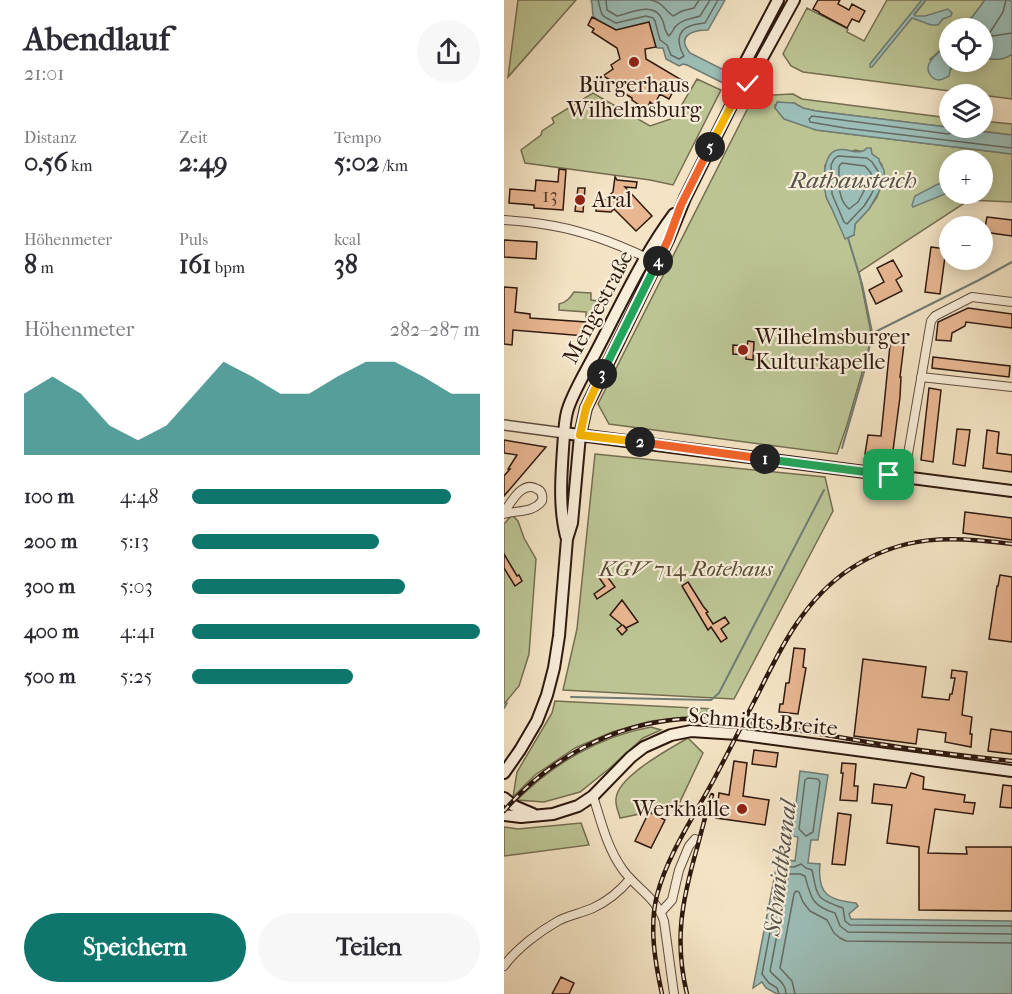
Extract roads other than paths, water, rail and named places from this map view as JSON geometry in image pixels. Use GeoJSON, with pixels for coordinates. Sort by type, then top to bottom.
{"type":"FeatureCollection","features":[{"type":"Feature","properties":{"kind":"main road","name":"Mengestraße"},"geometry":{"type":"LineString","coordinates":[[733,102],[737,78],[778,0]]}},
{"type":"Feature","properties":{"kind":"main road","name":"Mengestraße"},"geometry":{"type":"LineString","coordinates":[[567,539],[572,523],[580,435],[586,408],[668,240],[681,205],[733,102],[748,84],[794,0]]}},
{"type":"Feature","properties":{"kind":"main road","name":"Mengestraße"},"geometry":{"type":"LineString","coordinates":[[567,539],[563,523],[562,495],[564,433],[569,406],[646,257],[661,231],[681,205]]}},
{"type":"Feature","properties":{"kind":"main road"},"geometry":{"type":"LineString","coordinates":[[564,433],[1012,491]]}},
{"type":"Feature","properties":{"kind":"main road"},"geometry":{"type":"LineString","coordinates":[[504,773],[533,729],[551,684],[557,652],[567,539]]}},
{"type":"Feature","properties":{"kind":"main road","name":"Schmidts Breite"},"geometry":{"type":"LineString","coordinates":[[504,815],[514,817],[552,814],[570,809],[593,796],[631,757],[645,747],[671,735],[691,731],[737,734],[1012,771]]}},
{"type":"Feature","properties":{"kind":"main road"},"geometry":{"type":"LineString","coordinates":[[504,798],[514,806],[536,815]]}},
{"type":"Feature","properties":{"kind":"street"},"geometry":{"type":"LineString","coordinates":[[504,220],[567,229],[615,243],[657,262]]}},
{"type":"Feature","properties":{"kind":"street"},"geometry":{"type":"LineString","coordinates":[[904,477],[931,321],[935,316],[972,297],[1012,302]]}},
{"type":"Feature","properties":{"kind":"street"},"geometry":{"type":"LineString","coordinates":[[921,377],[1012,387]]}},
{"type":"Feature","properties":{"kind":"street"},"geometry":{"type":"LineString","coordinates":[[504,425],[564,433]]}},
{"type":"Feature","properties":{"kind":"street"},"geometry":{"type":"LineString","coordinates":[[525,488],[535,488],[541,493],[542,501],[537,507],[531,510],[504,513],[517,493],[525,488]]}},
{"type":"Feature","properties":{"kind":"street"},"geometry":{"type":"LineString","coordinates":[[593,796],[610,848],[619,864],[630,879],[656,903],[661,912],[674,994]]}},
{"type":"Feature","properties":{"kind":"street"},"geometry":{"type":"LineString","coordinates":[[661,912],[672,900],[679,870],[689,846],[695,839]]}},
{"type":"Feature","properties":{"kind":"street"},"geometry":{"type":"LineString","coordinates":[[504,966],[540,933],[557,921],[593,908],[622,889],[630,879]]}},
{"type":"Feature","properties":{"kind":"water"},"geometry":{"type":"Polygon","coordinates":[[[591,0],[725,0],[708,30],[696,31],[685,38],[686,47],[690,53],[728,72],[723,83],[687,65],[679,66],[666,59],[663,48],[658,48],[603,24],[593,15],[591,0]]]}},
{"type":"Feature","properties":{"kind":"water"},"geometry":{"type":"Polygon","coordinates":[[[922,0],[926,0],[914,14],[915,16],[925,16],[948,9],[952,13],[951,16],[939,18],[938,25],[931,25],[912,18],[872,67],[870,64],[922,0]]]}},
{"type":"Feature","properties":{"kind":"water"},"geometry":{"type":"Polygon","coordinates":[[[985,0],[1012,2],[1012,54],[993,59],[993,18],[971,18],[985,0]]]}},
{"type":"Feature","properties":{"kind":"water"},"geometry":{"type":"Polygon","coordinates":[[[939,51],[939,72],[950,72],[949,76],[940,80],[932,77],[928,68],[931,60],[939,51]]]}},
{"type":"Feature","properties":{"kind":"water"},"geometry":{"type":"Polygon","coordinates":[[[777,102],[794,103],[816,111],[939,126],[939,138],[993,138],[993,133],[1012,135],[1012,154],[816,130],[784,119],[775,108],[777,102]]]}},
{"type":"Feature","properties":{"kind":"water","name":"Rathausteich"},"geometry":{"type":"Polygon","coordinates":[[[871,148],[872,154],[879,159],[884,170],[885,181],[869,209],[855,224],[854,235],[845,239],[826,196],[824,178],[826,163],[832,153],[837,150],[860,152],[871,148]]]}},
{"type":"Feature","properties":{"kind":"water"},"geometry":{"type":"Polygon","coordinates":[[[939,184],[939,196],[913,207],[915,196],[939,184]]]}},
{"type":"Feature","properties":{"kind":"water","name":"Schmidtkanal"},"geometry":{"type":"Polygon","coordinates":[[[800,771],[828,775],[818,840],[811,840],[808,863],[820,864],[821,883],[827,894],[832,898],[856,903],[858,906],[849,914],[851,919],[1012,921],[1012,994],[777,994],[766,988],[762,982],[753,988],[778,858],[795,861],[798,837],[792,836],[800,771]]]}},
{"type":"Feature","properties":{"kind":"waterway"},"geometry":{"type":"LineString","coordinates":[[842,448],[866,365],[872,332],[862,284],[848,238]]}},
{"type":"Feature","properties":{"kind":"waterway"},"geometry":{"type":"LineString","coordinates":[[873,333],[1012,262]]}},
{"type":"Feature","properties":{"kind":"waterway"},"geometry":{"type":"LineString","coordinates":[[571,697],[711,700],[719,693],[824,490]]}},
{"type":"Feature","properties":{"kind":"waterway"},"geometry":{"type":"LineString","coordinates":[[504,708],[507,703]]}},
{"type":"Feature","properties":{"kind":"railway"},"geometry":{"type":"LineString","coordinates":[[662,994],[653,932],[657,895],[662,880],[674,851],[786,640],[807,609],[820,594],[850,569],[889,549],[928,540],[948,539],[1012,544]]}},
{"type":"Feature","properties":{"kind":"railway"},"geometry":{"type":"LineString","coordinates":[[504,811],[541,775],[584,747],[631,728],[682,719],[763,725],[903,748],[1012,761]]}},
{"type":"Feature","properties":{"kind":"railway"},"geometry":{"type":"LineString","coordinates":[[687,994],[680,938],[684,903],[712,795]]}},
{"type":"Feature","properties":{"kind":"place","name":"Bürgerhaus Wilhelmsburg"},"geometry":{"type":"Point","coordinates":[634,62]}},
{"type":"Feature","properties":{"kind":"place","name":"Aral"},"geometry":{"type":"Point","coordinates":[580,200]}},
{"type":"Feature","properties":{"kind":"place","name":"Wilhelmsburger Kulturkapelle"},"geometry":{"type":"Point","coordinates":[743,350]}},
{"type":"Feature","properties":{"kind":"place","name":"Werkhalle"},"geometry":{"type":"Point","coordinates":[742,809]}},
{"type":"Feature","properties":{"kind":"park label","name":"KGV 714 Rotehaus"},"geometry":{"type":"Point","coordinates":[686,569]}}]}
